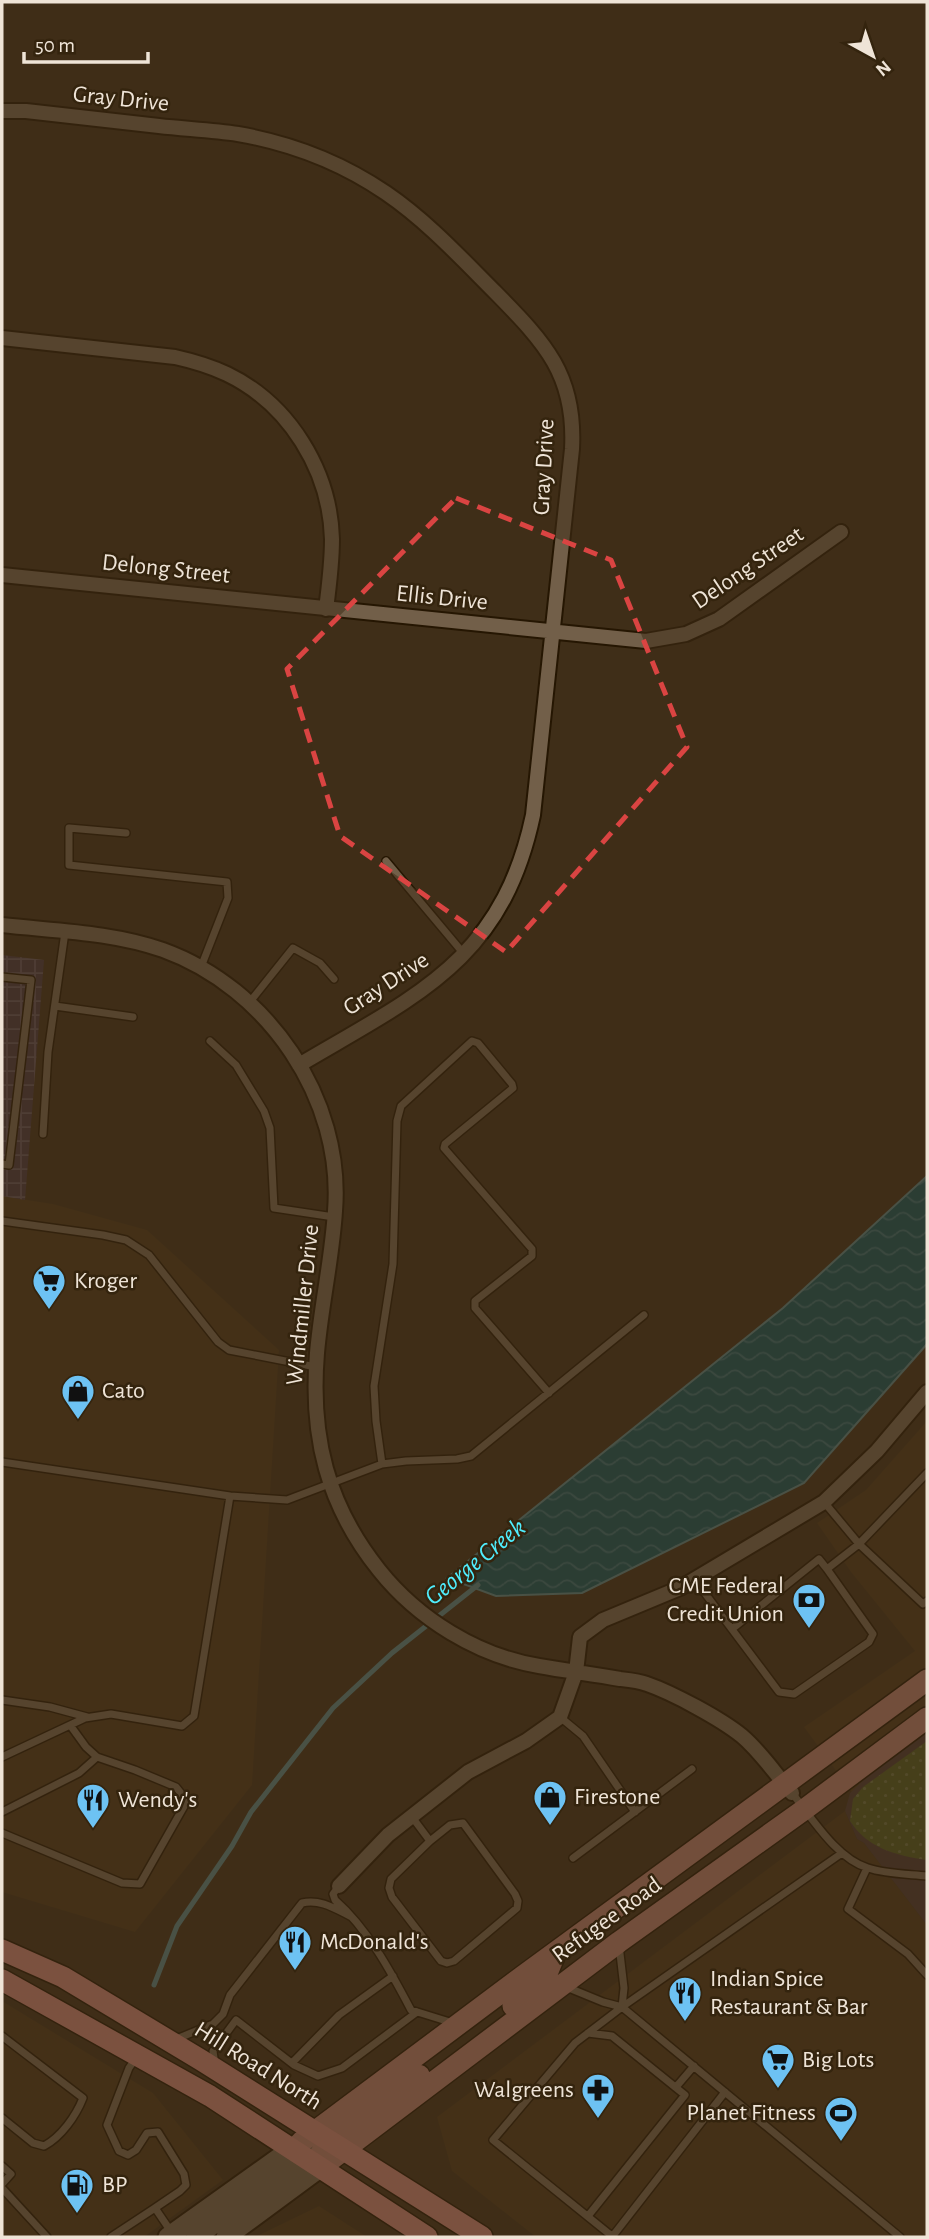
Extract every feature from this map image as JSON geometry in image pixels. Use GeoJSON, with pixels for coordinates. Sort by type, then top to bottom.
{"type":"FeatureCollection","features":[{"type":"Feature","properties":{"kind":"highway","name":"Hill Road North"},"geometry":{"type":"LineString","coordinates":[[2,1950],[63,1977],[215,2069],[427,2237]]}},
{"type":"Feature","properties":{"kind":"highway","name":"Hill Road North"},"geometry":{"type":"LineString","coordinates":[[2,1980],[209,2096],[482,2237]]}},
{"type":"Feature","properties":{"kind":"main road","name":"Refugee Road"},"geometry":{"type":"LineString","coordinates":[[170,2236],[316,2150],[561,1986],[619,1942],[927,1680]]}},
{"type":"Feature","properties":{"kind":"main road","name":"Refugee Road"},"geometry":{"type":"LineString","coordinates":[[226,2237],[316,2150],[457,2024],[556,1952],[794,1795],[927,1718]]}},
{"type":"Feature","properties":{"kind":"main road","name":"Refugee Road"},"geometry":{"type":"LineString","coordinates":[[195,2237],[504,2014],[547,1976],[556,1952]]}},
{"type":"Feature","properties":{"kind":"street","name":"Gray Drive"},"geometry":{"type":"LineString","coordinates":[[2,111],[26,111],[238,134],[314,155],[373,185],[416,216],[446,243],[544,344],[565,387],[571,410],[572,442],[533,815],[527,841],[508,893],[486,928],[464,955],[429,986],[299,1065]]}},
{"type":"Feature","properties":{"kind":"street"},"geometry":{"type":"LineString","coordinates":[[2,338],[175,357],[202,363],[227,374],[262,396],[282,415],[299,437],[323,486],[332,540],[326,609]]}},
{"type":"Feature","properties":{"kind":"street","name":"Delong Street"},"geometry":{"type":"LineString","coordinates":[[553,633],[646,641],[686,634],[719,619],[841,533]]}},
{"type":"Feature","properties":{"kind":"street","name":"Delong Street"},"geometry":{"type":"LineString","coordinates":[[2,575],[326,609]]}},
{"type":"Feature","properties":{"kind":"street","name":"Ellis Drive"},"geometry":{"type":"LineString","coordinates":[[326,609],[553,633]]}},
{"type":"Feature","properties":{"kind":"street","name":"Windmiller Drive"},"geometry":{"type":"LineString","coordinates":[[2,925],[138,942],[201,968],[249,1003],[275,1030],[299,1065],[312,1088],[326,1126],[335,1180],[335,1217],[317,1367],[316,1405],[321,1452],[342,1515],[379,1571],[423,1615],[485,1651],[535,1666],[645,1683],[693,1705],[743,1737],[794,1795]]}},
{"type":"Feature","properties":{"kind":"street"},"geometry":{"type":"LineString","coordinates":[[339,1886],[388,1835],[468,1772],[526,1741],[561,1717],[576,1671],[580,1637],[603,1620],[695,1580],[824,1502],[877,1451],[927,1392]]}},
{"type":"Feature","properties":{"kind":"lane"},"geometry":{"type":"LineString","coordinates":[[126,833],[68,828],[69,865],[227,882],[228,898],[201,968]]}},
{"type":"Feature","properties":{"kind":"lane"},"geometry":{"type":"LineString","coordinates":[[386,861],[464,955]]}},
{"type":"Feature","properties":{"kind":"lane"},"geometry":{"type":"LineString","coordinates":[[43,1134],[48,1052],[65,932]]}},
{"type":"Feature","properties":{"kind":"lane"},"geometry":{"type":"LineString","coordinates":[[249,1003],[293,947],[320,963],[334,979]]}},
{"type":"Feature","properties":{"kind":"lane"},"geometry":{"type":"LineString","coordinates":[[2,977],[31,980],[9,1165],[2,1164]]}},
{"type":"Feature","properties":{"kind":"lane"},"geometry":{"type":"LineString","coordinates":[[55,1006],[133,1017]]}},
{"type":"Feature","properties":{"kind":"lane"},"geometry":{"type":"LineString","coordinates":[[211,1041],[236,1065],[264,1111],[270,1128],[274,1208],[335,1217]]}},
{"type":"Feature","properties":{"kind":"lane"},"geometry":{"type":"LineString","coordinates":[[382,1464],[374,1386],[393,1265],[397,1121],[401,1106],[472,1041],[478,1043],[513,1088],[445,1144],[444,1148],[532,1249],[532,1256],[475,1301],[475,1308],[549,1392]]}},
{"type":"Feature","properties":{"kind":"lane"},"geometry":{"type":"LineString","coordinates":[[2,1221],[126,1240],[149,1255],[218,1342],[229,1350],[317,1367]]}},
{"type":"Feature","properties":{"kind":"lane"},"geometry":{"type":"LineString","coordinates":[[2,1462],[230,1496],[286,1500],[382,1464],[471,1456],[644,1315]]}},
{"type":"Feature","properties":{"kind":"lane"},"geometry":{"type":"LineString","coordinates":[[827,1569],[859,1544],[927,1473]]}},
{"type":"Feature","properties":{"kind":"lane"},"geometry":{"type":"LineString","coordinates":[[2,1757],[90,1718],[111,1714],[182,1726],[194,1716],[230,1496]]}},
{"type":"Feature","properties":{"kind":"lane"},"geometry":{"type":"LineString","coordinates":[[824,1502],[859,1544],[923,1604],[927,1601]]}},
{"type":"Feature","properties":{"kind":"lane"},"geometry":{"type":"LineString","coordinates":[[695,1580],[779,1692],[794,1694],[869,1642],[873,1633],[818,1559],[732,1629]]}},
{"type":"Feature","properties":{"kind":"lane"},"geometry":{"type":"LineString","coordinates":[[2,1700],[50,1707],[90,1718]]}},
{"type":"Feature","properties":{"kind":"lane"},"geometry":{"type":"LineString","coordinates":[[561,1717],[583,1736],[635,1812]]}},
{"type":"Feature","properties":{"kind":"lane"},"geometry":{"type":"LineString","coordinates":[[2,1833],[122,1883],[140,1884],[187,1801],[176,1787],[97,1757],[86,1747],[71,1725]]}},
{"type":"Feature","properties":{"kind":"lane"},"geometry":{"type":"LineString","coordinates":[[2,1812],[79,1773],[97,1757]]}},
{"type":"Feature","properties":{"kind":"lane"},"geometry":{"type":"LineString","coordinates":[[573,1858],[692,1769]]}},
{"type":"Feature","properties":{"kind":"lane"},"geometry":{"type":"LineString","coordinates":[[794,1795],[842,1853],[867,1868],[927,1877]]}},
{"type":"Feature","properties":{"kind":"lane"},"geometry":{"type":"LineString","coordinates":[[412,1816],[430,1841]]}},
{"type":"Feature","properties":{"kind":"lane"},"geometry":{"type":"LineString","coordinates":[[463,1823],[518,1901],[517,1908],[454,1961],[447,1963],[441,1961],[392,1897],[389,1888],[391,1879],[430,1841],[450,1825],[463,1823]]}},
{"type":"Feature","properties":{"kind":"lane"},"geometry":{"type":"LineString","coordinates":[[725,2092],[612,2237],[493,2140],[575,2043],[842,1853]]}},
{"type":"Feature","properties":{"kind":"lane"},"geometry":{"type":"LineString","coordinates":[[867,1868],[848,1909],[908,1954],[927,1975]]}},
{"type":"Feature","properties":{"kind":"lane"},"geometry":{"type":"LineString","coordinates":[[339,1886],[333,1894],[335,1900],[350,1916],[393,1976],[411,2010],[457,2024]]}},
{"type":"Feature","properties":{"kind":"lane"},"geometry":{"type":"LineString","coordinates":[[170,2042],[213,2024],[223,2014],[230,1995],[302,1903],[313,1901],[329,1905],[350,1916]]}},
{"type":"Feature","properties":{"kind":"lane"},"geometry":{"type":"LineString","coordinates":[[619,1942],[624,1988],[622,2007]]}},
{"type":"Feature","properties":{"kind":"lane"},"geometry":{"type":"LineString","coordinates":[[292,2063],[339,2015],[393,1976]]}},
{"type":"Feature","properties":{"kind":"lane"},"geometry":{"type":"LineString","coordinates":[[561,1986],[603,2003],[622,2007],[900,2237]]}},
{"type":"Feature","properties":{"kind":"lane"},"geometry":{"type":"LineString","coordinates":[[215,2069],[213,2051],[236,2020],[292,2063],[318,2076],[342,2067],[417,2012]]}},
{"type":"Feature","properties":{"kind":"lane"},"geometry":{"type":"LineString","coordinates":[[588,2033],[612,2036],[685,2095],[588,2216]]}},
{"type":"Feature","properties":{"kind":"lane"},"geometry":{"type":"LineString","coordinates":[[2,2036],[83,2098],[55,2140],[44,2146],[33,2143],[2,2118]]}},
{"type":"Feature","properties":{"kind":"lane"},"geometry":{"type":"LineString","coordinates":[[111,2237],[186,2185],[184,2174],[158,2132],[146,2133],[136,2150],[128,2155],[119,2151],[107,2125],[129,2068],[138,2056]]}},
{"type":"Feature","properties":{"kind":"lane"},"geometry":{"type":"LineString","coordinates":[[676,2087],[694,2066]]}},
{"type":"Feature","properties":{"kind":"lane"},"geometry":{"type":"LineString","coordinates":[[2,2166],[11,2174],[2,2186],[47,2237]]}},
{"type":"Feature","properties":{"kind":"lane"},"geometry":{"type":"LineString","coordinates":[[155,2208],[170,2236]]}},
{"type":"Feature","properties":{"kind":"highlighted area"},"geometry":{"type":"Polygon","coordinates":[[[456,498],[611,560],[687,747],[506,952],[340,836],[287,669],[456,498]]]}},
{"type":"Feature","properties":{"kind":"shaded area"},"geometry":{"type":"Polygon","coordinates":[[[2,955],[44,960],[25,1200],[2,1196],[2,955]]]}},
{"type":"Feature","properties":{"kind":"shaded area"},"geometry":{"type":"Polygon","coordinates":[[[2,1196],[53,1204],[147,1230],[279,1350],[252,1785],[135,1932],[2,1892],[2,1196]]]}},
{"type":"Feature","properties":{"kind":"shaded area"},"geometry":{"type":"Polygon","coordinates":[[[927,1421],[927,1895],[804,1727],[915,1651],[851,1572],[817,1523],[866,1490],[927,1421]]]}},
{"type":"Feature","properties":{"kind":"shaded area"},"geometry":{"type":"Polygon","coordinates":[[[927,1733],[927,1925],[864,1843],[857,1839],[845,1811],[850,1793],[871,1773],[927,1733]]]}},
{"type":"Feature","properties":{"kind":"shaded area"},"geometry":{"type":"Polygon","coordinates":[[[845,1811],[857,1839],[864,1843],[927,1925],[927,2237],[536,2237],[452,2171],[437,2117],[845,1811]]]}},
{"type":"Feature","properties":{"kind":"shaded area"},"geometry":{"type":"Polygon","coordinates":[[[2,2001],[153,2093],[223,2180],[144,2237],[2,2237],[2,2001]]]}},
{"type":"Feature","properties":{"kind":"shaded area"},"geometry":{"type":"Polygon","coordinates":[[[319,2206],[367,2237],[255,2237],[257,2236],[319,2206]]]}},
{"type":"Feature","properties":{"kind":"green space"},"geometry":{"type":"Polygon","coordinates":[[[927,1741],[927,1860],[905,1856],[874,1844],[850,1821],[853,1799],[863,1787],[927,1741]]]}},
{"type":"Feature","properties":{"kind":"water"},"geometry":{"type":"Polygon","coordinates":[[[927,1176],[927,1344],[804,1483],[582,1593],[496,1596],[447,1578],[783,1308],[927,1176]]]}},
{"type":"Feature","properties":{"kind":"waterway","name":"George Creek"},"geometry":{"type":"LineString","coordinates":[[154,1985],[177,1926],[232,1846],[251,1812],[333,1708],[392,1653],[478,1585]]}},
{"type":"Feature","properties":{"kind":"place","name":"Kroger"},"geometry":{"type":"Point","coordinates":[49,1311]}},
{"type":"Feature","properties":{"kind":"place","name":"Cato"},"geometry":{"type":"Point","coordinates":[78,1421]}},
{"type":"Feature","properties":{"kind":"place","name":"CME Federal Credit Union"},"geometry":{"type":"Point","coordinates":[809,1630]}},
{"type":"Feature","properties":{"kind":"place","name":"Firestone"},"geometry":{"type":"Point","coordinates":[550,1827]}},
{"type":"Feature","properties":{"kind":"place","name":"Wendy's"},"geometry":{"type":"Point","coordinates":[93,1830]}},
{"type":"Feature","properties":{"kind":"place","name":"McDonald's"},"geometry":{"type":"Point","coordinates":[295,1972]}},
{"type":"Feature","properties":{"kind":"place","name":"Indian Spice Restaurant & Bar"},"geometry":{"type":"Point","coordinates":[685,2023]}},
{"type":"Feature","properties":{"kind":"place","name":"Big Lots"},"geometry":{"type":"Point","coordinates":[778,2090]}},
{"type":"Feature","properties":{"kind":"place","name":"Walgreens"},"geometry":{"type":"Point","coordinates":[598,2120]}},
{"type":"Feature","properties":{"kind":"place","name":"Planet Fitness"},"geometry":{"type":"Point","coordinates":[841,2143]}},
{"type":"Feature","properties":{"kind":"place","name":"BP"},"geometry":{"type":"Point","coordinates":[77,2215]}}]}
